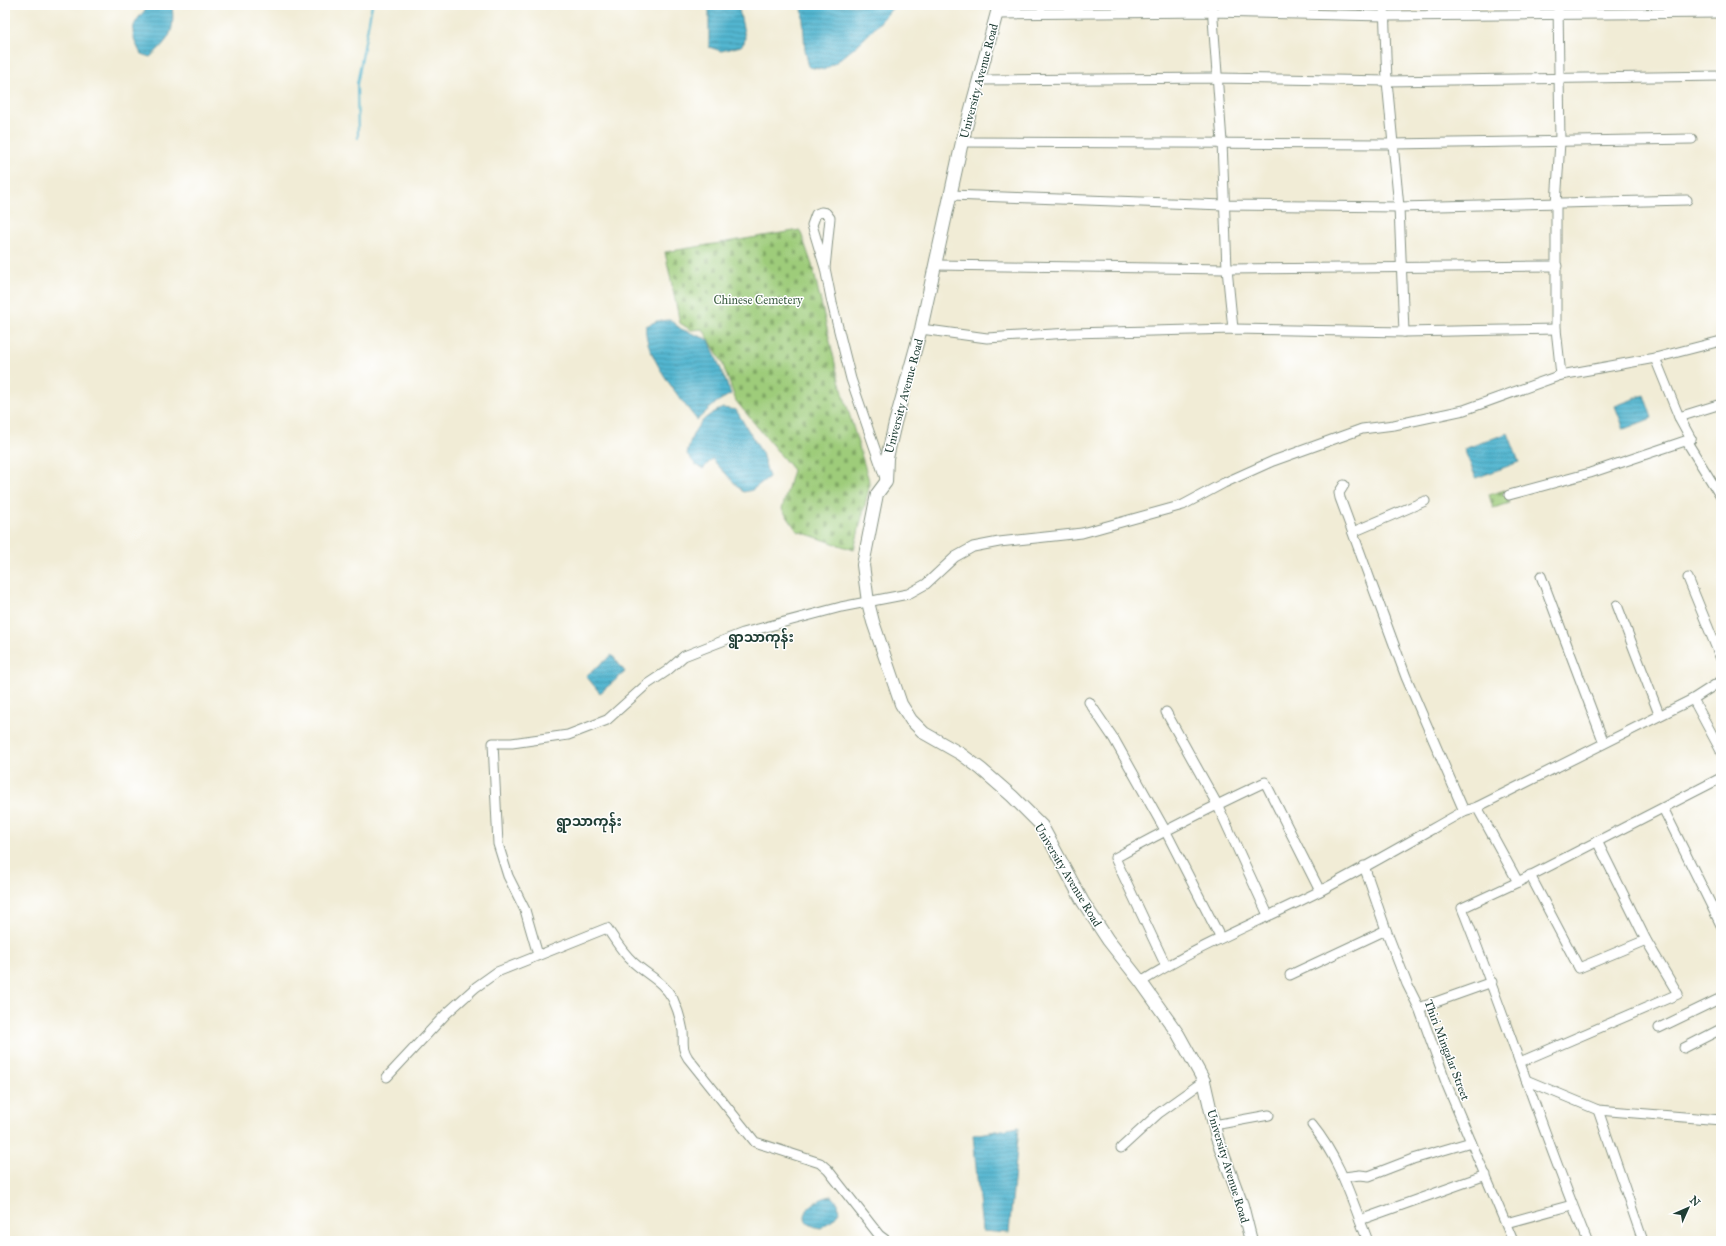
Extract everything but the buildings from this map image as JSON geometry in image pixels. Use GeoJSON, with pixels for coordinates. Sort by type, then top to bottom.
{"type":"FeatureCollection","features":[{"type":"Feature","properties":{"kind":"main road","name":"University Avenue Road"},"geometry":{"type":"LineString","coordinates":[[998,9],[962,142],[921,329],[895,423],[887,458],[886,482],[877,494],[863,564],[868,602],[873,622],[901,704],[911,720],[924,733],[961,754],[981,769],[1012,796],[1042,826],[1083,902],[1108,940],[1141,982],[1178,1034],[1204,1081],[1214,1125],[1242,1205],[1251,1241]]}},
{"type":"Feature","properties":{"kind":"street"},"geometry":{"type":"LineString","coordinates":[[1384,5],[1387,81],[1399,206],[1404,332]]}},
{"type":"Feature","properties":{"kind":"street"},"geometry":{"type":"LineString","coordinates":[[1558,5],[1560,142],[1556,204],[1556,329],[1561,376]]}},
{"type":"Feature","properties":{"kind":"street"},"geometry":{"type":"LineString","coordinates":[[998,9],[1212,9],[1384,16],[1721,13]]}},
{"type":"Feature","properties":{"kind":"street"},"geometry":{"type":"LineString","coordinates":[[1212,9],[1222,142],[1227,269],[1233,329]]}},
{"type":"Feature","properties":{"kind":"street"},"geometry":{"type":"LineString","coordinates":[[980,80],[1216,78],[1387,81],[1721,76]]}},
{"type":"Feature","properties":{"kind":"street"},"geometry":{"type":"LineString","coordinates":[[962,142],[1222,142],[1392,144],[1692,139]]}},
{"type":"Feature","properties":{"kind":"street"},"geometry":{"type":"LineString","coordinates":[[951,195],[1224,204],[1399,206],[1556,204],[1687,200]]}},
{"type":"Feature","properties":{"kind":"street"},"geometry":{"type":"LineString","coordinates":[[825,268],[830,218],[826,213],[821,212],[816,214],[812,225],[825,268],[851,379],[886,482]]}},
{"type":"Feature","properties":{"kind":"street"},"geometry":{"type":"LineString","coordinates":[[935,265],[1227,269],[1402,266],[1557,266]]}},
{"type":"Feature","properties":{"kind":"street"},"geometry":{"type":"LineString","coordinates":[[921,329],[987,338],[1071,333],[1233,329],[1404,332],[1556,329]]}},
{"type":"Feature","properties":{"kind":"street"},"geometry":{"type":"LineString","coordinates":[[538,955],[525,910],[508,876],[498,844],[493,743],[512,743],[568,735],[607,720],[646,685],[667,671],[684,656],[743,633],[841,606],[908,594],[926,584],[955,558],[973,547],[1082,533],[1183,505],[1224,483],[1273,461],[1362,430],[1394,425],[1464,410],[1561,376],[1655,358],[1721,341]]}},
{"type":"Feature","properties":{"kind":"street"},"geometry":{"type":"LineString","coordinates":[[1655,358],[1679,417],[1691,439]]}},
{"type":"Feature","properties":{"kind":"street"},"geometry":{"type":"LineString","coordinates":[[1679,417],[1721,404]]}},
{"type":"Feature","properties":{"kind":"street"},"geometry":{"type":"LineString","coordinates":[[1509,495],[1590,473],[1691,439]]}},
{"type":"Feature","properties":{"kind":"street"},"geometry":{"type":"LineString","coordinates":[[1691,439],[1687,442],[1721,497]]}},
{"type":"Feature","properties":{"kind":"street"},"geometry":{"type":"LineString","coordinates":[[1344,486],[1339,493],[1340,498],[1406,677],[1464,811]]}},
{"type":"Feature","properties":{"kind":"street"},"geometry":{"type":"LineString","coordinates":[[1353,532],[1425,501]]}},
{"type":"Feature","properties":{"kind":"street"},"geometry":{"type":"LineString","coordinates":[[1541,576],[1604,743]]}},
{"type":"Feature","properties":{"kind":"street"},"geometry":{"type":"LineString","coordinates":[[1688,578],[1721,659]]}},
{"type":"Feature","properties":{"kind":"street"},"geometry":{"type":"LineString","coordinates":[[1617,605],[1660,714]]}},
{"type":"Feature","properties":{"kind":"street"},"geometry":{"type":"LineString","coordinates":[[1141,982],[1166,966],[1220,937],[1320,891],[1464,811],[1477,806],[1660,714],[1693,699],[1721,681]]}},
{"type":"Feature","properties":{"kind":"street"},"geometry":{"type":"LineString","coordinates":[[1693,699],[1721,751]]}},
{"type":"Feature","properties":{"kind":"street"},"geometry":{"type":"LineString","coordinates":[[1089,702],[1114,740],[1165,830],[1220,937]]}},
{"type":"Feature","properties":{"kind":"street"},"geometry":{"type":"LineString","coordinates":[[1166,712],[1217,804],[1268,915]]}},
{"type":"Feature","properties":{"kind":"street"},"geometry":{"type":"LineString","coordinates":[[1587,1241],[1572,1205],[1526,1080],[1492,982],[1462,908],[1518,882],[1721,778]]}},
{"type":"Feature","properties":{"kind":"street"},"geometry":{"type":"LineString","coordinates":[[1166,966],[1115,858],[1165,830],[1217,804],[1265,782],[1320,891]]}},
{"type":"Feature","properties":{"kind":"street"},"geometry":{"type":"LineString","coordinates":[[1477,806],[1518,882]]}},
{"type":"Feature","properties":{"kind":"street"},"geometry":{"type":"LineString","coordinates":[[1663,808],[1720,923]]}},
{"type":"Feature","properties":{"kind":"street"},"geometry":{"type":"LineString","coordinates":[[1520,1062],[1678,994],[1646,940],[1597,841]]}},
{"type":"Feature","properties":{"kind":"street","name":"Thiri Mingalar Street"},"geometry":{"type":"LineString","coordinates":[[1364,866],[1386,930],[1407,984],[1419,1008],[1447,1085],[1513,1241]]}},
{"type":"Feature","properties":{"kind":"street"},"geometry":{"type":"LineString","coordinates":[[1530,875],[1579,968],[1646,940]]}},
{"type":"Feature","properties":{"kind":"street"},"geometry":{"type":"LineString","coordinates":[[387,1077],[446,1014],[476,987],[497,972],[607,928],[622,951],[634,963],[658,981],[672,998],[680,1016],[683,1034],[682,1049],[755,1142],[820,1163],[828,1170],[879,1235],[887,1241]]}},
{"type":"Feature","properties":{"kind":"street"},"geometry":{"type":"LineString","coordinates":[[1290,975],[1386,930]]}},
{"type":"Feature","properties":{"kind":"street"},"geometry":{"type":"LineString","coordinates":[[1419,1008],[1492,982]]}},
{"type":"Feature","properties":{"kind":"street"},"geometry":{"type":"LineString","coordinates":[[1659,1028],[1721,998]]}},
{"type":"Feature","properties":{"kind":"street"},"geometry":{"type":"LineString","coordinates":[[1684,1048],[1721,1029]]}},
{"type":"Feature","properties":{"kind":"street"},"geometry":{"type":"LineString","coordinates":[[1526,1080],[1598,1110],[1721,1120]]}},
{"type":"Feature","properties":{"kind":"street"},"geometry":{"type":"LineString","coordinates":[[1121,1148],[1159,1113],[1204,1081]]}},
{"type":"Feature","properties":{"kind":"street"},"geometry":{"type":"LineString","coordinates":[[1598,1110],[1643,1241]]}},
{"type":"Feature","properties":{"kind":"street"},"geometry":{"type":"LineString","coordinates":[[1214,1125],[1269,1115]]}},
{"type":"Feature","properties":{"kind":"street"},"geometry":{"type":"LineString","coordinates":[[1312,1125],[1324,1139],[1344,1177],[1368,1241]]}},
{"type":"Feature","properties":{"kind":"street"},"geometry":{"type":"LineString","coordinates":[[1344,1177],[1360,1175],[1369,1176],[1413,1159],[1471,1142]]}},
{"type":"Feature","properties":{"kind":"street"},"geometry":{"type":"LineString","coordinates":[[1360,1220],[1486,1175]]}},
{"type":"Feature","properties":{"kind":"street"},"geometry":{"type":"LineString","coordinates":[[1506,1223],[1572,1205]]}},
{"type":"Feature","properties":{"kind":"green space","name":"Chinese Cemetery"},"geometry":{"type":"Polygon","coordinates":[[[800,230],[813,268],[838,376],[870,484],[854,550],[797,531],[782,509],[793,470],[736,401],[722,362],[703,329],[691,330],[680,323],[665,252],[800,230]]]}},
{"type":"Feature","properties":{"kind":"green space"},"geometry":{"type":"Polygon","coordinates":[[[1505,490],[1510,503],[1493,508],[1489,495],[1505,490]]]}},
{"type":"Feature","properties":{"kind":"water"},"geometry":{"type":"Polygon","coordinates":[[[150,5],[172,5],[173,22],[172,29],[167,40],[150,57],[141,54],[134,39],[133,33],[135,23],[150,5]]]}},
{"type":"Feature","properties":{"kind":"water"},"geometry":{"type":"Polygon","coordinates":[[[709,5],[738,5],[745,37],[744,43],[741,46],[721,51],[709,47],[709,5]]]}},
{"type":"Feature","properties":{"kind":"water"},"geometry":{"type":"Polygon","coordinates":[[[802,5],[895,5],[862,40],[844,56],[824,70],[809,67],[805,50],[802,5]]]}},
{"type":"Feature","properties":{"kind":"water"},"geometry":{"type":"Polygon","coordinates":[[[670,320],[681,329],[709,340],[731,394],[717,402],[697,420],[682,401],[656,362],[646,337],[646,326],[657,321],[670,320]]]}},
{"type":"Feature","properties":{"kind":"water"},"geometry":{"type":"Polygon","coordinates":[[[1644,395],[1652,418],[1624,429],[1615,406],[1644,395]]]}},
{"type":"Feature","properties":{"kind":"water"},"geometry":{"type":"Polygon","coordinates":[[[723,408],[736,410],[762,453],[769,477],[752,490],[743,492],[712,459],[703,469],[695,464],[687,454],[692,438],[699,425],[703,420],[723,408]]]}},
{"type":"Feature","properties":{"kind":"water"},"geometry":{"type":"Polygon","coordinates":[[[1508,433],[1519,462],[1476,478],[1464,449],[1508,433]]]}},
{"type":"Feature","properties":{"kind":"water"},"geometry":{"type":"Polygon","coordinates":[[[612,655],[625,672],[600,693],[586,676],[612,655]]]}},
{"type":"Feature","properties":{"kind":"water"},"geometry":{"type":"Polygon","coordinates":[[[1019,1127],[1009,1233],[982,1231],[973,1135],[1019,1127]]]}},
{"type":"Feature","properties":{"kind":"water"},"geometry":{"type":"Polygon","coordinates":[[[832,1196],[838,1203],[839,1212],[832,1220],[821,1228],[812,1225],[807,1221],[805,1216],[811,1206],[824,1198],[832,1196]]]}},
{"type":"Feature","properties":{"kind":"waterway"},"geometry":{"type":"LineString","coordinates":[[358,138],[357,84],[372,5]]}},
{"type":"Feature","properties":{"kind":"district","name":"ရွာသာကုန်း"},"geometry":{"type":"Point","coordinates":[761,637]}},
{"type":"Feature","properties":{"kind":"district","name":"ရွာသာကုန်း"},"geometry":{"type":"Point","coordinates":[589,821]}}]}
